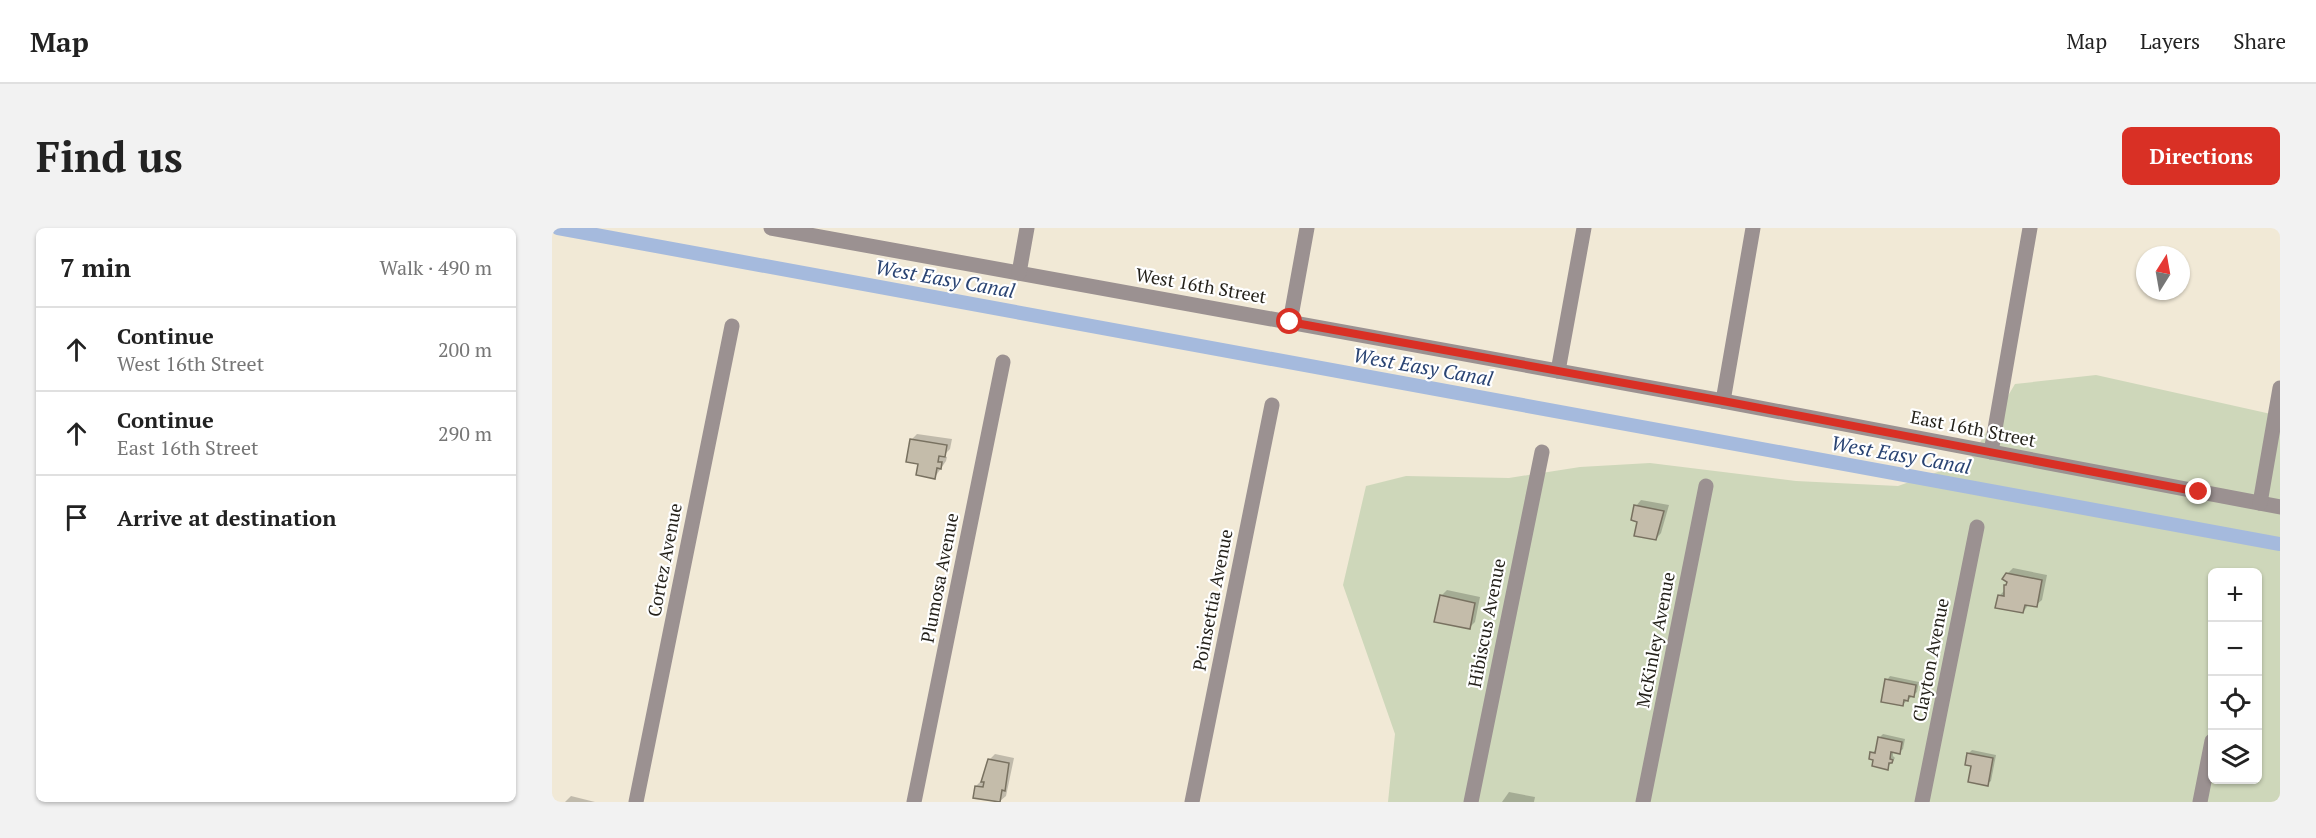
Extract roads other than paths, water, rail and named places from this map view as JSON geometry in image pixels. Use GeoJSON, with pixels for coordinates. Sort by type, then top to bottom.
{"type":"FeatureCollection","features":[{"type":"Feature","properties":{"kind":"street","name":"West 16th Street"},"geometry":{"type":"LineString","coordinates":[[771,228],[1659,390]]}},
{"type":"Feature","properties":{"kind":"street"},"geometry":{"type":"LineString","coordinates":[[1019,273],[1027,228]]}},
{"type":"Feature","properties":{"kind":"street"},"geometry":{"type":"LineString","coordinates":[[1290,322],[1307,228]]}},
{"type":"Feature","properties":{"kind":"street"},"geometry":{"type":"LineString","coordinates":[[1558,371],[1584,228]]}},
{"type":"Feature","properties":{"kind":"street"},"geometry":{"type":"LineString","coordinates":[[1723,401],[1753,228]]}},
{"type":"Feature","properties":{"kind":"street"},"geometry":{"type":"LineString","coordinates":[[1991,452],[2030,228]]}},
{"type":"Feature","properties":{"kind":"street","name":"Cortez Avenue"},"geometry":{"type":"LineString","coordinates":[[636,802],[732,326]]}},
{"type":"Feature","properties":{"kind":"street","name":"Plumosa Avenue"},"geometry":{"type":"LineString","coordinates":[[914,802],[1003,362]]}},
{"type":"Feature","properties":{"kind":"street"},"geometry":{"type":"LineString","coordinates":[[2260,503],[2280,388]]}},
{"type":"Feature","properties":{"kind":"street","name":"East 16th Street"},"geometry":{"type":"LineString","coordinates":[[1659,390],[2280,507]]}},
{"type":"Feature","properties":{"kind":"street","name":"Poinsettia Avenue"},"geometry":{"type":"LineString","coordinates":[[1192,802],[1272,405]]}},
{"type":"Feature","properties":{"kind":"street","name":"Hibiscus Avenue"},"geometry":{"type":"LineString","coordinates":[[1471,802],[1542,452]]}},
{"type":"Feature","properties":{"kind":"street","name":"McKinley Avenue"},"geometry":{"type":"LineString","coordinates":[[1643,802],[1706,486]]}},
{"type":"Feature","properties":{"kind":"street","name":"Clayton Avenue"},"geometry":{"type":"LineString","coordinates":[[1922,802],[1977,526]]}},
{"type":"Feature","properties":{"kind":"street"},"geometry":{"type":"LineString","coordinates":[[2200,802],[2208,761]]}},
{"type":"Feature","properties":{"kind":"waterway","name":"West Easy Canal"},"geometry":{"type":"LineString","coordinates":[[558,228],[2280,544]]}}]}
